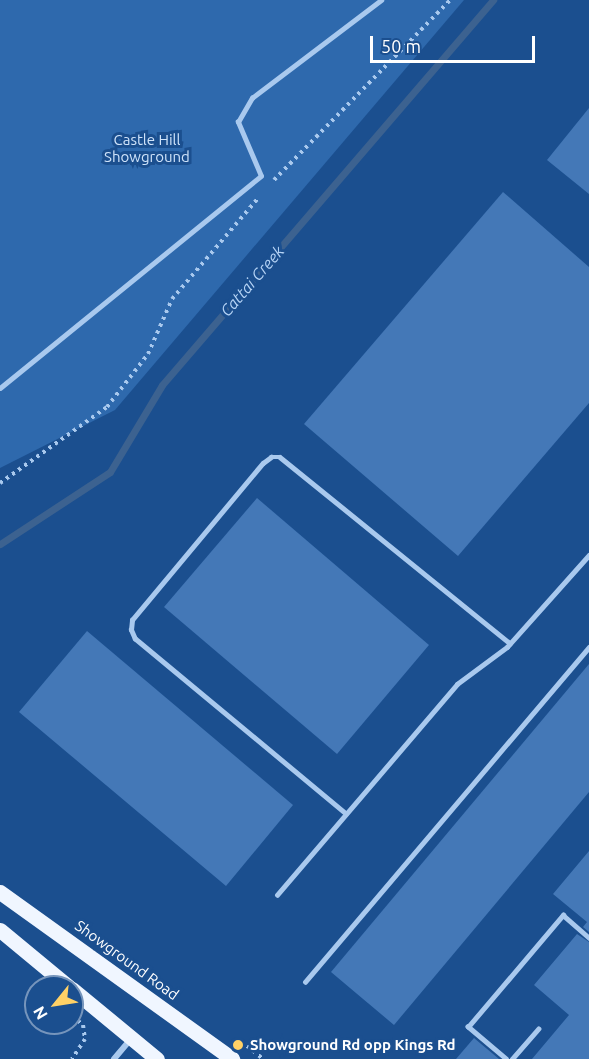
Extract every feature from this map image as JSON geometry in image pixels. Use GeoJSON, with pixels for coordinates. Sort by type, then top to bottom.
{"type":"FeatureCollection","features":[{"type":"Feature","properties":{"kind":"main road","name":"Showground Road"},"geometry":{"type":"LineString","coordinates":[[0,892],[232,1059]]}},
{"type":"Feature","properties":{"kind":"main road"},"geometry":{"type":"LineString","coordinates":[[0,930],[55,975]]}},
{"type":"Feature","properties":{"kind":"main road"},"geometry":{"type":"LineString","coordinates":[[84,999],[157,1059]]}},
{"type":"Feature","properties":{"kind":"street"},"geometry":{"type":"LineString","coordinates":[[114,1059],[132,1038]]}},
{"type":"Feature","properties":{"kind":"lane"},"geometry":{"type":"LineString","coordinates":[[0,388],[261,176],[238,122],[252,98],[381,0]]}},
{"type":"Feature","properties":{"kind":"lane"},"geometry":{"type":"LineString","coordinates":[[346,814],[135,639],[131,630],[132,620],[263,463],[280,456],[510,643]]}},
{"type":"Feature","properties":{"kind":"lane"},"geometry":{"type":"LineString","coordinates":[[277,895],[457,684],[510,643],[589,555]]}},
{"type":"Feature","properties":{"kind":"lane"},"geometry":{"type":"LineString","coordinates":[[305,982],[589,647]]}},
{"type":"Feature","properties":{"kind":"lane"},"geometry":{"type":"LineString","coordinates":[[506,1059],[468,1026],[563,915],[589,938]]}},
{"type":"Feature","properties":{"kind":"lane"},"geometry":{"type":"LineString","coordinates":[[512,1059],[538,1029]]}},
{"type":"Feature","properties":{"kind":"path"},"geometry":{"type":"LineString","coordinates":[[272,182],[450,0]]}},
{"type":"Feature","properties":{"kind":"path"},"geometry":{"type":"LineString","coordinates":[[0,483],[106,407],[148,354],[172,298],[264,190]]}},
{"type":"Feature","properties":{"kind":"path"},"geometry":{"type":"LineString","coordinates":[[72,1059],[85,1039],[84,1032]]}},
{"type":"Feature","properties":{"kind":"green space","name":"Castle Hill Showground"},"geometry":{"type":"Polygon","coordinates":[[[0,0],[464,0],[115,410],[0,468],[0,0]]]}},
{"type":"Feature","properties":{"kind":"building"},"geometry":{"type":"Polygon","coordinates":[[[589,108],[589,194],[547,160],[589,108]]]}},
{"type":"Feature","properties":{"kind":"building"},"geometry":{"type":"Polygon","coordinates":[[[503,192],[589,267],[589,403],[458,556],[304,424],[503,192]]]}},
{"type":"Feature","properties":{"kind":"building"},"geometry":{"type":"Polygon","coordinates":[[[257,498],[429,645],[337,754],[164,607],[257,498]]]}},
{"type":"Feature","properties":{"kind":"building"},"geometry":{"type":"Polygon","coordinates":[[[87,631],[293,805],[226,886],[19,712],[87,631]]]}},
{"type":"Feature","properties":{"kind":"building"},"geometry":{"type":"Polygon","coordinates":[[[589,664],[589,792],[394,1025],[331,972],[589,664]]]}},
{"type":"Feature","properties":{"kind":"building"},"geometry":{"type":"Polygon","coordinates":[[[589,851],[589,932],[583,927],[587,922],[553,894],[589,851]]]}},
{"type":"Feature","properties":{"kind":"building"},"geometry":{"type":"Polygon","coordinates":[[[577,934],[589,942],[589,1059],[532,1059],[569,1015],[534,985],[577,934]]]}},
{"type":"Feature","properties":{"kind":"building"},"geometry":{"type":"Polygon","coordinates":[[[474,1038],[499,1059],[456,1059],[474,1038]]]}},
{"type":"Feature","properties":{"kind":"waterway","name":"Cattai Creek"},"geometry":{"type":"LineString","coordinates":[[0,544],[110,472],[162,385],[493,0]]}},
{"type":"Feature","properties":{"kind":"place","name":"Showground Rd opp Kings Rd"},"geometry":{"type":"Point","coordinates":[238,1045]}}]}
